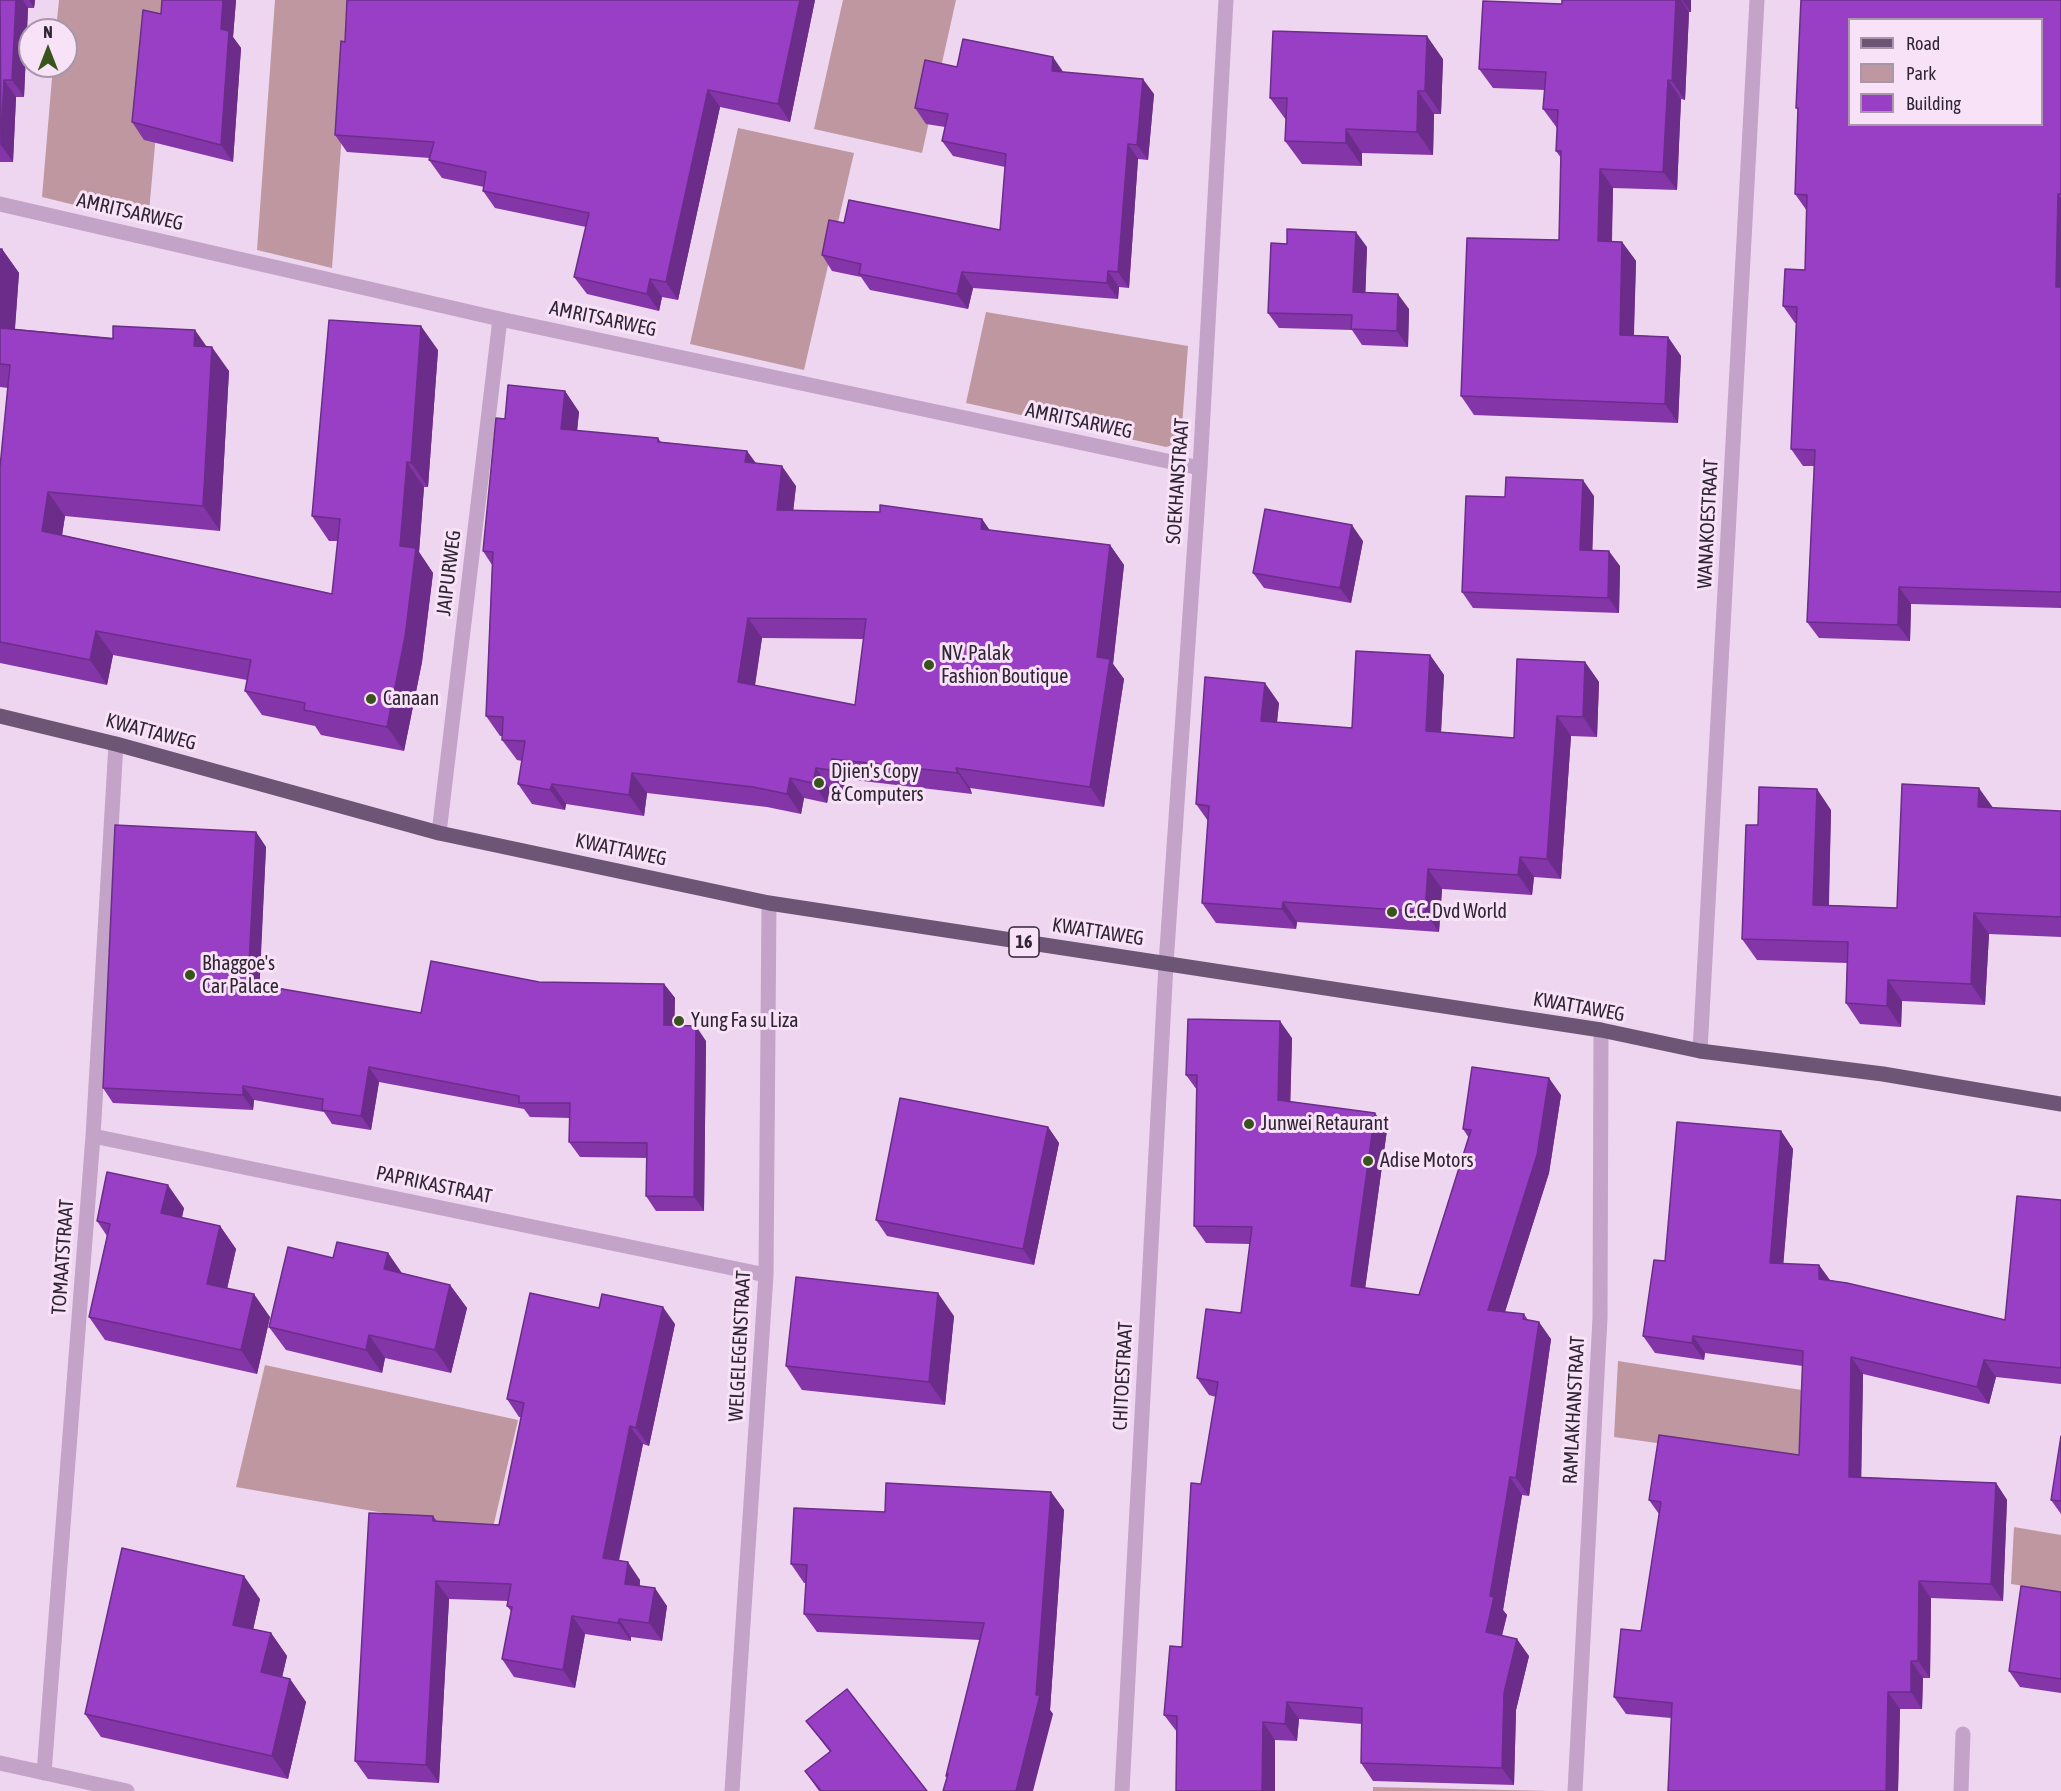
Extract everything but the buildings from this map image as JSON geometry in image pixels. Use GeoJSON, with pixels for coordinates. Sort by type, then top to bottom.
{"type":"FeatureCollection","features":[{"type":"Feature","properties":{"kind":"main road","name":"KWATTAWEG"},"geometry":{"type":"LineString","coordinates":[[0,716],[116,744],[439,833],[770,903],[1601,1030],[1700,1051],[1883,1074],[2061,1104]]}},
{"type":"Feature","properties":{"kind":"street","name":"SOEKHANSTRAAT"},"geometry":{"type":"LineString","coordinates":[[1166,964],[1200,468],[1226,0]]}},
{"type":"Feature","properties":{"kind":"street","name":"WANAKOESTRAAT"},"geometry":{"type":"LineString","coordinates":[[1700,1051],[1757,0]]}},
{"type":"Feature","properties":{"kind":"street","name":"AMRITSARWEG"},"geometry":{"type":"LineString","coordinates":[[0,204],[500,319],[1200,468]]}},
{"type":"Feature","properties":{"kind":"street","name":"JAIPURWEG"},"geometry":{"type":"LineString","coordinates":[[439,833],[500,319]]}},
{"type":"Feature","properties":{"kind":"street","name":"TOMAATSTRAAT"},"geometry":{"type":"LineString","coordinates":[[44,1773],[93,1136],[116,744]]}},
{"type":"Feature","properties":{"kind":"street","name":"WELGELEGENSTRAAT"},"geometry":{"type":"LineString","coordinates":[[732,1791],[766,1275],[770,903]]}},
{"type":"Feature","properties":{"kind":"street","name":"CHITOESTRAAT"},"geometry":{"type":"LineString","coordinates":[[1122,1791],[1166,964]]}},
{"type":"Feature","properties":{"kind":"street","name":"RAMLAKHANSTRAAT"},"geometry":{"type":"LineString","coordinates":[[1575,1791],[1600,1318],[1601,1030]]}},
{"type":"Feature","properties":{"kind":"street","name":"PAPRIKASTRAAT"},"geometry":{"type":"LineString","coordinates":[[93,1136],[766,1275]]}},
{"type":"Feature","properties":{"kind":"street"},"geometry":{"type":"LineString","coordinates":[[1961,1791],[1964,1734]]}},
{"type":"Feature","properties":{"kind":"street"},"geometry":{"type":"LineString","coordinates":[[0,1763],[127,1791]]}},
{"type":"Feature","properties":{"kind":"green space"},"geometry":{"type":"Polygon","coordinates":[[[59,0],[168,0],[148,223],[42,197],[52,78],[78,78],[78,18],[57,18],[59,0]]]}},
{"type":"Feature","properties":{"kind":"green space"},"geometry":{"type":"Polygon","coordinates":[[[275,0],[352,0],[332,268],[257,250],[275,0]]]}},
{"type":"Feature","properties":{"kind":"green space"},"geometry":{"type":"Polygon","coordinates":[[[843,0],[956,0],[922,153],[814,129],[843,0]]]}},
{"type":"Feature","properties":{"kind":"green space"},"geometry":{"type":"Polygon","coordinates":[[[738,128],[854,153],[804,370],[690,344],[738,128]]]}},
{"type":"Feature","properties":{"kind":"green space"},"geometry":{"type":"Polygon","coordinates":[[[986,312],[1188,346],[1181,436],[1176,444],[1166,447],[966,403],[986,312]]]}},
{"type":"Feature","properties":{"kind":"green space"},"geometry":{"type":"Polygon","coordinates":[[[1618,1361],[1802,1390],[1798,1463],[1614,1437],[1618,1361]]]}},
{"type":"Feature","properties":{"kind":"green space"},"geometry":{"type":"Polygon","coordinates":[[[265,1365],[518,1420],[492,1532],[236,1487],[265,1365]]]}},
{"type":"Feature","properties":{"kind":"green space"},"geometry":{"type":"Polygon","coordinates":[[[2014,1527],[2061,1535],[2061,1592],[2011,1584],[2014,1527]]]}},
{"type":"Feature","properties":{"kind":"green space"},"geometry":{"type":"Polygon","coordinates":[[[1373,1787],[1550,1791],[1373,1791],[1373,1787]]]}},
{"type":"Feature","properties":{"kind":"place","name":"NV. Palak Fashion Boutique"},"geometry":{"type":"Point","coordinates":[929,665]}},
{"type":"Feature","properties":{"kind":"place","name":"Canaan"},"geometry":{"type":"Point","coordinates":[371,699]}},
{"type":"Feature","properties":{"kind":"place","name":"Djien's Copy & Computers"},"geometry":{"type":"Point","coordinates":[819,783]}},
{"type":"Feature","properties":{"kind":"place","name":"C.C. Dvd World"},"geometry":{"type":"Point","coordinates":[1392,912]}},
{"type":"Feature","properties":{"kind":"place","name":"Bhaggoe's Car Palace"},"geometry":{"type":"Point","coordinates":[190,975]}},
{"type":"Feature","properties":{"kind":"place","name":"Yung Fa su Liza"},"geometry":{"type":"Point","coordinates":[679,1021]}},
{"type":"Feature","properties":{"kind":"place","name":"Junwei Retaurant"},"geometry":{"type":"Point","coordinates":[1249,1124]}},
{"type":"Feature","properties":{"kind":"place","name":"Adise Motors"},"geometry":{"type":"Point","coordinates":[1368,1161]}}]}
